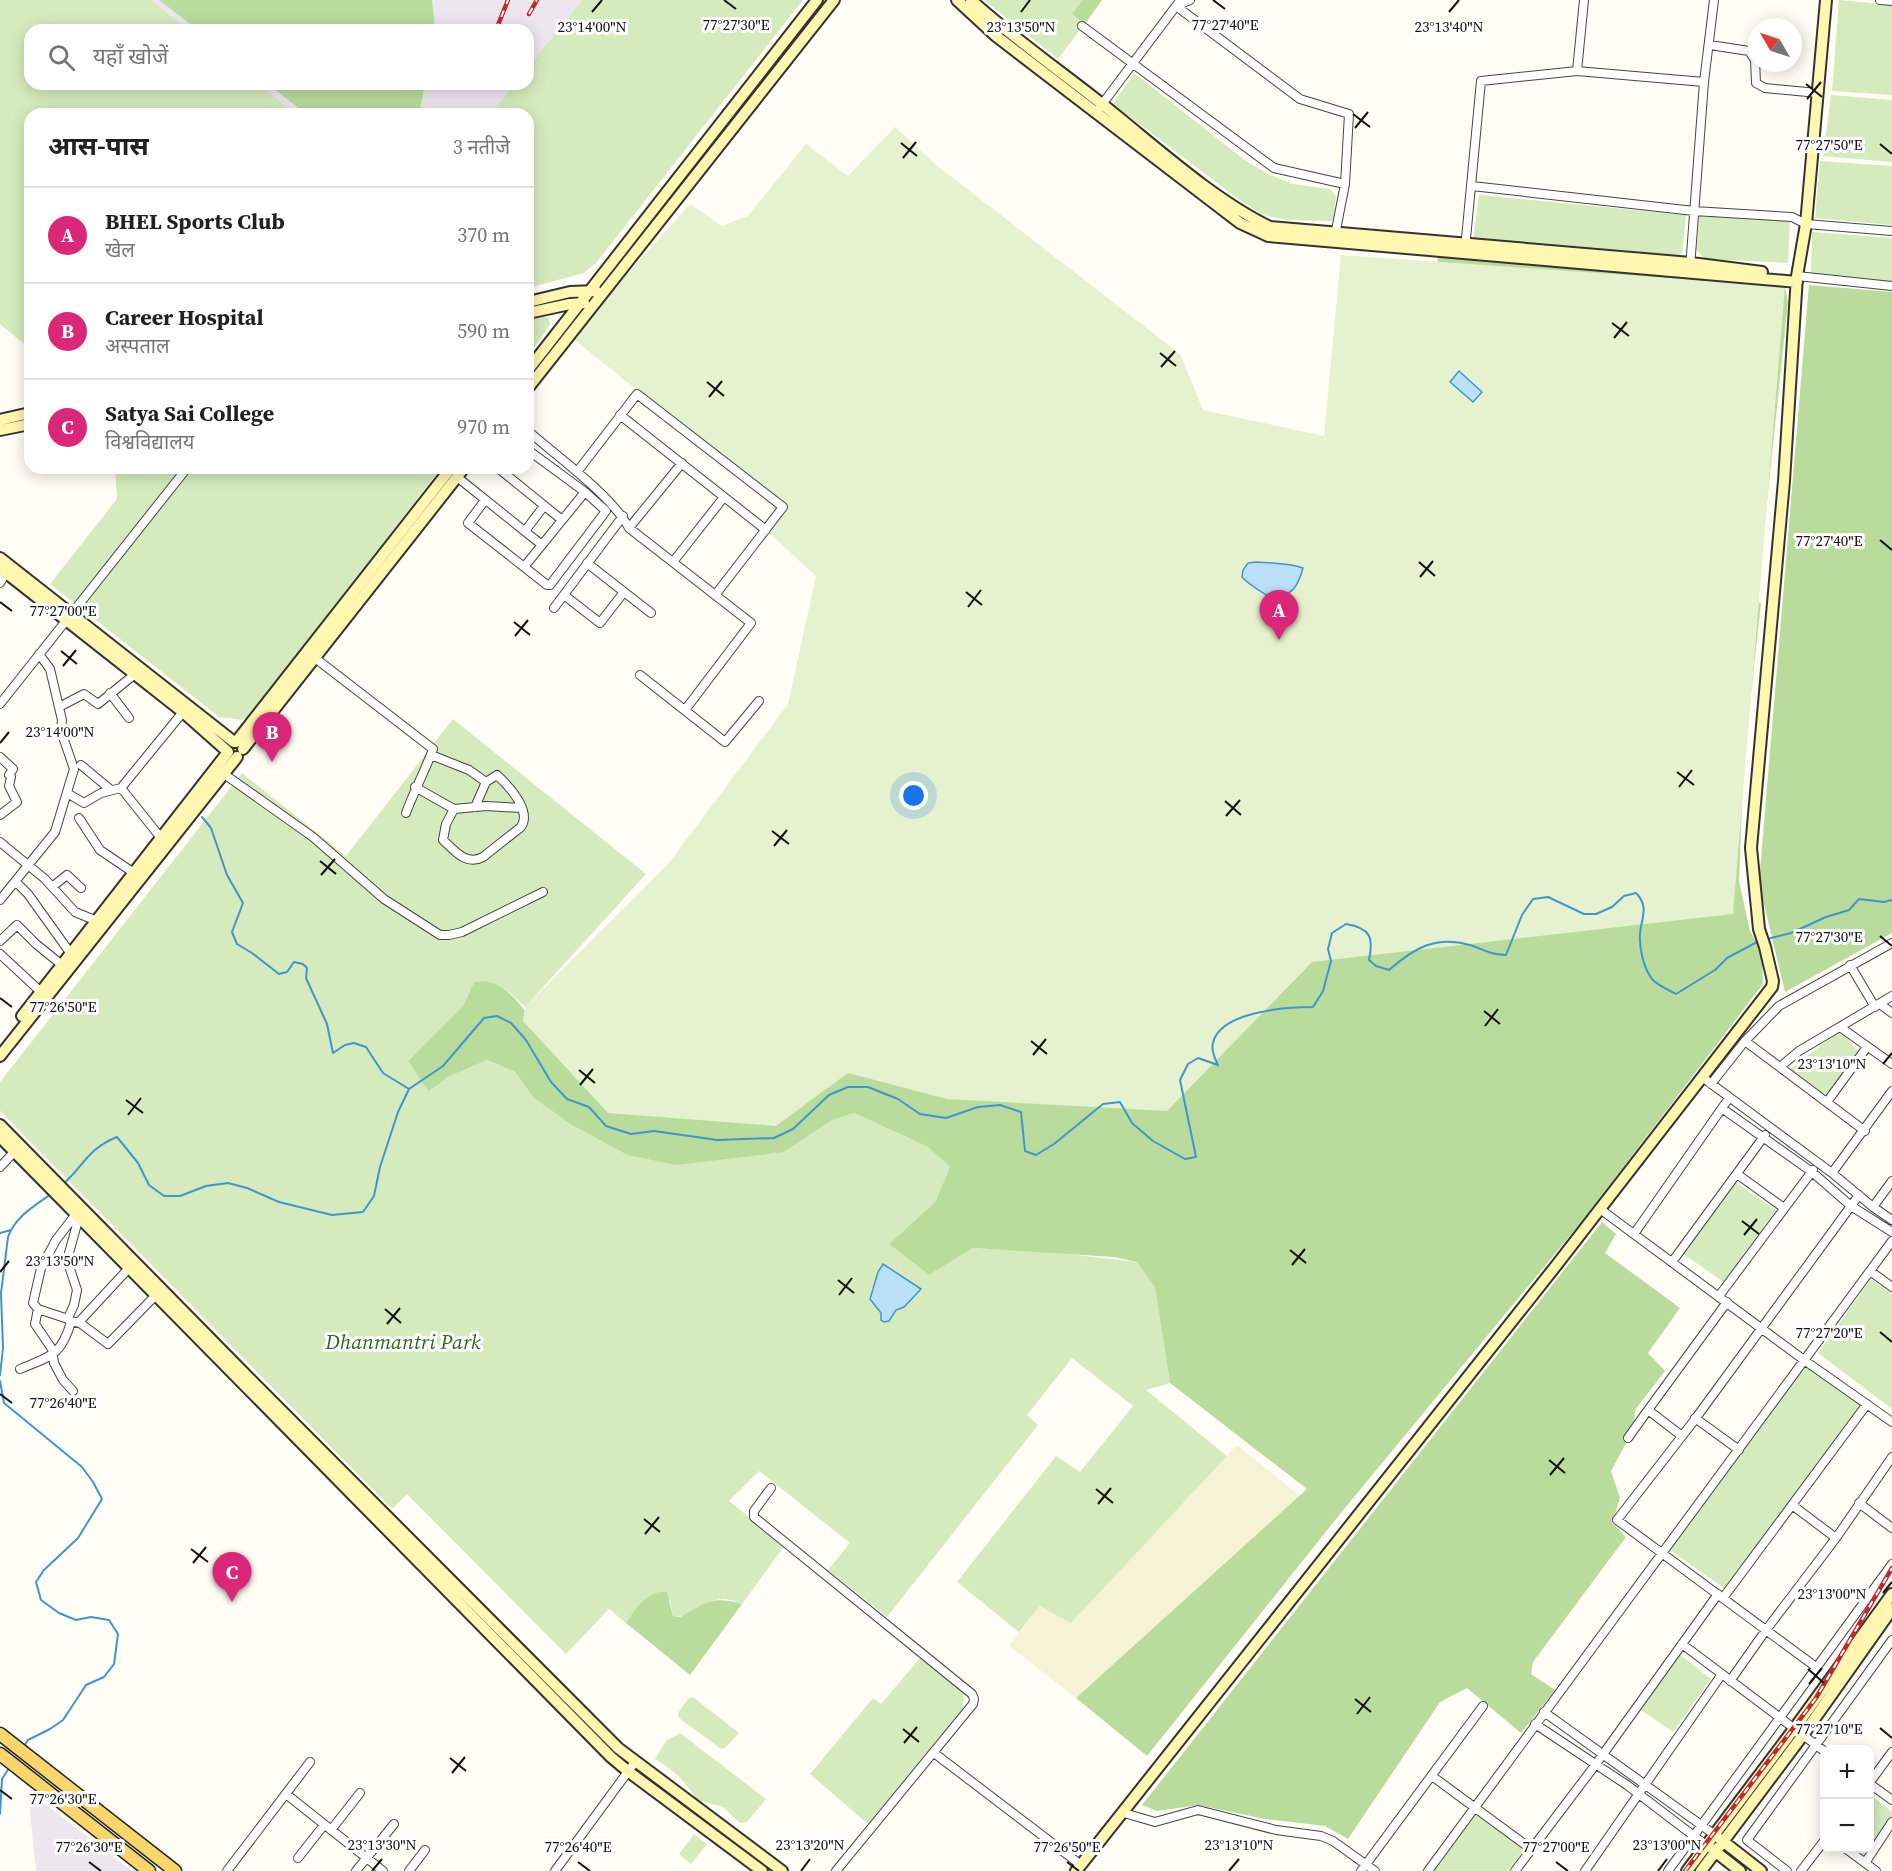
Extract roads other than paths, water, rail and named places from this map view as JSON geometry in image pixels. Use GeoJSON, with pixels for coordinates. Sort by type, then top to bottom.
{"type":"FeatureCollection","features":[{"type":"Feature","properties":{"kind":"main road"},"geometry":{"type":"LineString","coordinates":[[534,370],[591,291],[817,0]]}},
{"type":"Feature","properties":{"kind":"main road"},"geometry":{"type":"LineString","coordinates":[[534,370],[606,291],[834,0]]}},
{"type":"Feature","properties":{"kind":"main road"},"geometry":{"type":"LineString","coordinates":[[957,0],[996,36],[1245,214],[1270,226],[1335,237],[1797,279]]}},
{"type":"Feature","properties":{"kind":"main road"},"geometry":{"type":"LineString","coordinates":[[971,0],[1099,109]]}},
{"type":"Feature","properties":{"kind":"main road"},"geometry":{"type":"LineString","coordinates":[[1079,1868],[1600,1209],[1707,1081],[1772,987],[1773,981],[1759,929],[1751,848],[1784,481],[1797,279],[1806,224],[1826,0]]}},
{"type":"Feature","properties":{"kind":"main road"},"geometry":{"type":"LineString","coordinates":[[534,301],[570,292],[606,291]]}},
{"type":"Feature","properties":{"kind":"main road"},"geometry":{"type":"LineString","coordinates":[[534,313],[570,304],[596,303]]}},
{"type":"Feature","properties":{"kind":"main road"},"geometry":{"type":"LineString","coordinates":[[0,420],[24,414]]}},
{"type":"Feature","properties":{"kind":"main road"},"geometry":{"type":"LineString","coordinates":[[0,430],[24,425]]}},
{"type":"Feature","properties":{"kind":"main road"},"geometry":{"type":"LineString","coordinates":[[0,1045],[161,838],[455,474]]}},
{"type":"Feature","properties":{"kind":"main road"},"geometry":{"type":"LineString","coordinates":[[0,1056],[224,774],[234,749],[315,658],[421,515]]}},
{"type":"Feature","properties":{"kind":"main road"},"geometry":{"type":"LineString","coordinates":[[0,558],[135,674],[234,749]]}},
{"type":"Feature","properties":{"kind":"main road"},"geometry":{"type":"LineString","coordinates":[[2,575],[69,617],[234,749]]}},
{"type":"Feature","properties":{"kind":"main road"},"geometry":{"type":"LineString","coordinates":[[0,1125],[51,1183]]}},
{"type":"Feature","properties":{"kind":"main road"},"geometry":{"type":"LineString","coordinates":[[0,1137],[66,1197],[398,1534],[618,1748],[782,1871]]}},
{"type":"Feature","properties":{"kind":"main road"},"geometry":{"type":"LineString","coordinates":[[66,1197],[77,1215],[94,1225],[155,1296],[172,1307]]}},
{"type":"Feature","properties":{"kind":"main road"},"geometry":{"type":"LineString","coordinates":[[398,1534],[611,1757],[762,1871]]}},
{"type":"Feature","properties":{"kind":"main road"},"geometry":{"type":"LineString","coordinates":[[1799,1732],[1892,1594]]}},
{"type":"Feature","properties":{"kind":"main road"},"geometry":{"type":"LineString","coordinates":[[1687,1871],[1720,1838],[1892,1610]]}},
{"type":"Feature","properties":{"kind":"main road"},"geometry":{"type":"LineString","coordinates":[[1,1735],[175,1871]]}},
{"type":"Feature","properties":{"kind":"main road"},"geometry":{"type":"LineString","coordinates":[[0,1754],[149,1871]]}},
{"type":"Feature","properties":{"kind":"main road"},"geometry":{"type":"LineString","coordinates":[[728,1844],[735,1835]]}},
{"type":"Feature","properties":{"kind":"main road"},"geometry":{"type":"LineString","coordinates":[[1720,1838],[1761,1871]]}},
{"type":"Feature","properties":{"kind":"main road"},"geometry":{"type":"LineString","coordinates":[[1701,1871],[1711,1849]]}},
{"type":"Feature","properties":{"kind":"main road"},"geometry":{"type":"LineString","coordinates":[[1711,1849],[1740,1871]]}},
{"type":"Feature","properties":{"kind":"street"},"geometry":{"type":"LineString","coordinates":[[1099,109],[1179,3],[1190,0]]}},
{"type":"Feature","properties":{"kind":"street"},"geometry":{"type":"LineString","coordinates":[[1577,70],[1584,0]]}},
{"type":"Feature","properties":{"kind":"street"},"geometry":{"type":"LineString","coordinates":[[1690,268],[1704,82],[1714,0]]}},
{"type":"Feature","properties":{"kind":"street"},"geometry":{"type":"LineString","coordinates":[[1880,0],[1892,1]]}},
{"type":"Feature","properties":{"kind":"street"},"geometry":{"type":"LineString","coordinates":[[1179,3],[1300,99],[1349,114],[1345,184],[1335,237]]}},
{"type":"Feature","properties":{"kind":"street"},"geometry":{"type":"LineString","coordinates":[[1082,26],[1274,168],[1345,184]]}},
{"type":"Feature","properties":{"kind":"street"},"geometry":{"type":"LineString","coordinates":[[1710,45],[1749,51],[1755,60],[1756,83],[1765,88],[1818,93]]}},
{"type":"Feature","properties":{"kind":"street"},"geometry":{"type":"LineString","coordinates":[[1466,248],[1481,81],[1577,70],[1704,82]]}},
{"type":"Feature","properties":{"kind":"street"},"geometry":{"type":"LineString","coordinates":[[1472,186],[1694,211],[1792,217],[1806,224],[1892,231]]}},
{"type":"Feature","properties":{"kind":"street"},"geometry":{"type":"LineString","coordinates":[[1797,279],[1892,286]]}},
{"type":"Feature","properties":{"kind":"street"},"geometry":{"type":"LineString","coordinates":[[577,472],[637,394],[783,507],[716,594]]}},
{"type":"Feature","properties":{"kind":"street"},"geometry":{"type":"LineString","coordinates":[[620,415],[766,530]]}},
{"type":"Feature","properties":{"kind":"street"},"geometry":{"type":"LineString","coordinates":[[534,436],[577,472],[623,516],[629,528],[751,623],[685,710]]}},
{"type":"Feature","properties":{"kind":"street"},"geometry":{"type":"LineString","coordinates":[[485,500],[468,523],[544,584],[549,585],[606,511],[585,492],[534,454]]}},
{"type":"Feature","properties":{"kind":"street"},"geometry":{"type":"LineString","coordinates":[[629,528],[682,464]]}},
{"type":"Feature","properties":{"kind":"street"},"geometry":{"type":"LineString","coordinates":[[0,704],[182,474]]}},
{"type":"Feature","properties":{"kind":"street"},"geometry":{"type":"LineString","coordinates":[[461,474],[485,500],[542,545]]}},
{"type":"Feature","properties":{"kind":"street"},"geometry":{"type":"LineString","coordinates":[[508,474],[562,520]]}},
{"type":"Feature","properties":{"kind":"street"},"geometry":{"type":"LineString","coordinates":[[524,567],[585,492]]}},
{"type":"Feature","properties":{"kind":"street"},"geometry":{"type":"LineString","coordinates":[[673,562],[724,496]]}},
{"type":"Feature","properties":{"kind":"street"},"geometry":{"type":"LineString","coordinates":[[525,531],[544,506]]}},
{"type":"Feature","properties":{"kind":"street"},"geometry":{"type":"LineString","coordinates":[[554,608],[623,516]]}},
{"type":"Feature","properties":{"kind":"street"},"geometry":{"type":"LineString","coordinates":[[588,563],[651,613]]}},
{"type":"Feature","properties":{"kind":"street"},"geometry":{"type":"LineString","coordinates":[[564,595],[600,623],[624,592]]}},
{"type":"Feature","properties":{"kind":"street"},"geometry":{"type":"LineString","coordinates":[[0,900],[55,832],[74,769],[61,731],[62,720],[50,669],[39,654]]}},
{"type":"Feature","properties":{"kind":"street"},"geometry":{"type":"LineString","coordinates":[[315,658],[433,749],[426,769],[415,787],[406,813]]}},
{"type":"Feature","properties":{"kind":"street"},"geometry":{"type":"LineString","coordinates":[[59,707],[84,694],[98,704],[135,674]]}},
{"type":"Feature","properties":{"kind":"street"},"geometry":{"type":"LineString","coordinates":[[640,675],[725,742],[759,701]]}},
{"type":"Feature","properties":{"kind":"street"},"geometry":{"type":"LineString","coordinates":[[110,693],[129,718]]}},
{"type":"Feature","properties":{"kind":"street"},"geometry":{"type":"LineString","coordinates":[[68,793],[84,804],[101,793],[121,788],[183,712]]}},
{"type":"Feature","properties":{"kind":"street"},"geometry":{"type":"LineString","coordinates":[[431,755],[469,770],[486,782]]}},
{"type":"Feature","properties":{"kind":"street"},"geometry":{"type":"LineString","coordinates":[[0,757],[13,769],[9,774],[11,777],[9,785],[17,802],[0,815]]}},
{"type":"Feature","properties":{"kind":"street"},"geometry":{"type":"LineString","coordinates":[[81,765],[111,790]]}},
{"type":"Feature","properties":{"kind":"street"},"geometry":{"type":"LineString","coordinates":[[224,774],[313,837],[384,899],[440,935],[462,932],[543,892]]}},
{"type":"Feature","properties":{"kind":"street"},"geometry":{"type":"LineString","coordinates":[[454,809],[446,824],[443,840],[464,859],[478,860],[521,827],[525,821],[513,789],[497,775],[486,782],[475,807]]}},
{"type":"Feature","properties":{"kind":"street"},"geometry":{"type":"LineString","coordinates":[[415,787],[454,809],[521,808]]}},
{"type":"Feature","properties":{"kind":"street"},"geometry":{"type":"LineString","coordinates":[[121,788],[161,838]]}},
{"type":"Feature","properties":{"kind":"street"},"geometry":{"type":"LineString","coordinates":[[79,818],[100,850],[134,873]]}},
{"type":"Feature","properties":{"kind":"street"},"geometry":{"type":"LineString","coordinates":[[0,842],[28,864],[75,912],[97,921]]}},
{"type":"Feature","properties":{"kind":"street"},"geometry":{"type":"LineString","coordinates":[[52,887],[67,875],[81,888]]}},
{"type":"Feature","properties":{"kind":"street"},"geometry":{"type":"LineString","coordinates":[[16,882],[28,894],[71,954]]}},
{"type":"Feature","properties":{"kind":"street"},"geometry":{"type":"LineString","coordinates":[[0,941],[17,925],[62,965]]}},
{"type":"Feature","properties":{"kind":"street"},"geometry":{"type":"LineString","coordinates":[[1892,943],[1779,1006],[1707,1081],[1892,1220]]}},
{"type":"Feature","properties":{"kind":"street"},"geometry":{"type":"LineString","coordinates":[[0,954],[41,992]]}},
{"type":"Feature","properties":{"kind":"street"},"geometry":{"type":"LineString","coordinates":[[1850,965],[1877,1005],[1892,1012]]}},
{"type":"Feature","properties":{"kind":"street"},"geometry":{"type":"LineString","coordinates":[[1780,1067],[1799,1051],[1892,996]]}},
{"type":"Feature","properties":{"kind":"street"},"geometry":{"type":"LineString","coordinates":[[1840,1027],[1892,1064]]}},
{"type":"Feature","properties":{"kind":"street"},"geometry":{"type":"LineString","coordinates":[[1745,1041],[1865,1131]]}},
{"type":"Feature","properties":{"kind":"street"},"geometry":{"type":"LineString","coordinates":[[1827,1102],[1867,1047]]}},
{"type":"Feature","properties":{"kind":"street"},"geometry":{"type":"LineString","coordinates":[[1832,1173],[1891,1094]]}},
{"type":"Feature","properties":{"kind":"street"},"geometry":{"type":"LineString","coordinates":[[1634,1234],[1729,1098]]}},
{"type":"Feature","properties":{"kind":"street"},"geometry":{"type":"LineString","coordinates":[[1723,1109],[1812,1172],[1851,1206],[1892,1232]]}},
{"type":"Feature","properties":{"kind":"street"},"geometry":{"type":"LineString","coordinates":[[1672,1262],[1770,1127]]}},
{"type":"Feature","properties":{"kind":"street"},"geometry":{"type":"LineString","coordinates":[[0,1167],[15,1151]]}},
{"type":"Feature","properties":{"kind":"street"},"geometry":{"type":"LineString","coordinates":[[1719,1296],[1818,1163]]}},
{"type":"Feature","properties":{"kind":"street"},"geometry":{"type":"LineString","coordinates":[[1737,1174],[1784,1208]]}},
{"type":"Feature","properties":{"kind":"street"},"geometry":{"type":"LineString","coordinates":[[1873,1207],[1892,1181]]}},
{"type":"Feature","properties":{"kind":"street"},"geometry":{"type":"LineString","coordinates":[[1816,1667],[1617,1520],[1682,1436],[1859,1196]]}},
{"type":"Feature","properties":{"kind":"street"},"geometry":{"type":"LineString","coordinates":[[1600,1209],[1892,1422]]}},
{"type":"Feature","properties":{"kind":"street"},"geometry":{"type":"LineString","coordinates":[[77,1215],[56,1240],[42,1268],[33,1303],[38,1309],[72,1321],[108,1344],[155,1296]]}},
{"type":"Feature","properties":{"kind":"street"},"geometry":{"type":"LineString","coordinates":[[20,1369],[53,1355],[65,1341],[72,1321],[77,1290],[67,1260],[77,1215]]}},
{"type":"Feature","properties":{"kind":"street"},"geometry":{"type":"LineString","coordinates":[[1428,1871],[1892,1241]]}},
{"type":"Feature","properties":{"kind":"street"},"geometry":{"type":"LineString","coordinates":[[72,1321],[129,1268]]}},
{"type":"Feature","properties":{"kind":"street"},"geometry":{"type":"LineString","coordinates":[[1870,1271],[1892,1287]]}},
{"type":"Feature","properties":{"kind":"street"},"geometry":{"type":"LineString","coordinates":[[1628,1438],[1727,1302]]}},
{"type":"Feature","properties":{"kind":"street"},"geometry":{"type":"LineString","coordinates":[[38,1309],[35,1324],[52,1349],[58,1372],[73,1390]]}},
{"type":"Feature","properties":{"kind":"street"},"geometry":{"type":"LineString","coordinates":[[1515,1871],[1603,1755],[1682,1644],[1792,1505],[1867,1404]]}},
{"type":"Feature","properties":{"kind":"street"},"geometry":{"type":"LineString","coordinates":[[1648,1410],[1682,1436]]}},
{"type":"Feature","properties":{"kind":"street"},"geometry":{"type":"LineString","coordinates":[[1695,1418],[1739,1450]]}},
{"type":"Feature","properties":{"kind":"street"},"geometry":{"type":"LineString","coordinates":[[1730,1680],[1836,1538],[1892,1457]]}},
{"type":"Feature","properties":{"kind":"street"},"geometry":{"type":"LineString","coordinates":[[771,1488],[754,1510],[754,1516],[972,1694],[974,1699],[973,1704],[934,1753],[836,1871]]}},
{"type":"Feature","properties":{"kind":"street"},"geometry":{"type":"LineString","coordinates":[[1859,1503],[1892,1528]]}},
{"type":"Feature","properties":{"kind":"street"},"geometry":{"type":"LineString","coordinates":[[1792,1505],[1836,1538]]}},
{"type":"Feature","properties":{"kind":"street"},"geometry":{"type":"LineString","coordinates":[[1668,1871],[1892,1564]]}},
{"type":"Feature","properties":{"kind":"street"},"geometry":{"type":"LineString","coordinates":[[1787,1871],[1747,1840],[1892,1641]]}},
{"type":"Feature","properties":{"kind":"street"},"geometry":{"type":"LineString","coordinates":[[1682,1644],[1820,1748]]}},
{"type":"Feature","properties":{"kind":"street"},"geometry":{"type":"LineString","coordinates":[[1585,1871],[1722,1674]]}},
{"type":"Feature","properties":{"kind":"street"},"geometry":{"type":"LineString","coordinates":[[1364,1868],[1483,1706]]}},
{"type":"Feature","properties":{"kind":"street"},"geometry":{"type":"LineString","coordinates":[[1544,1712],[1720,1838]]}},
{"type":"Feature","properties":{"kind":"street"},"geometry":{"type":"LineString","coordinates":[[1535,1724],[1596,1764],[1711,1849]]}},
{"type":"Feature","properties":{"kind":"street"},"geometry":{"type":"LineString","coordinates":[[1874,1776],[1892,1752]]}},
{"type":"Feature","properties":{"kind":"street"},"geometry":{"type":"LineString","coordinates":[[934,1753],[1079,1868]]}},
{"type":"Feature","properties":{"kind":"street"},"geometry":{"type":"LineString","coordinates":[[227,1871],[310,1762]]}},
{"type":"Feature","properties":{"kind":"street"},"geometry":{"type":"LineString","coordinates":[[555,1871],[635,1762]]}},
{"type":"Feature","properties":{"kind":"street"},"geometry":{"type":"LineString","coordinates":[[1432,1776],[1532,1849]]}},
{"type":"Feature","properties":{"kind":"street"},"geometry":{"type":"LineString","coordinates":[[1874,1787],[1892,1800]]}},
{"type":"Feature","properties":{"kind":"street"},"geometry":{"type":"LineString","coordinates":[[331,1830],[360,1793]]}},
{"type":"Feature","properties":{"kind":"street"},"geometry":{"type":"LineString","coordinates":[[286,1794],[383,1871]]}},
{"type":"Feature","properties":{"kind":"street"},"geometry":{"type":"LineString","coordinates":[[1124,1813],[1155,1822],[1198,1810],[1260,1827],[1327,1838],[1333,1840],[1364,1868],[1375,1871]]}},
{"type":"Feature","properties":{"kind":"street"},"geometry":{"type":"LineString","coordinates":[[1865,1863],[1892,1822]]}},
{"type":"Feature","properties":{"kind":"street"},"geometry":{"type":"LineString","coordinates":[[356,1871],[394,1824]]}},
{"type":"Feature","properties":{"kind":"street"},"geometry":{"type":"LineString","coordinates":[[298,1858],[324,1825]]}},
{"type":"Feature","properties":{"kind":"street"},"geometry":{"type":"LineString","coordinates":[[1802,1871],[1820,1846]]}},
{"type":"Feature","properties":{"kind":"street"},"geometry":{"type":"LineString","coordinates":[[408,1871],[425,1850]]}},
{"type":"Feature","properties":{"kind":"street"},"geometry":{"type":"LineString","coordinates":[[1852,1853],[1876,1871]]}},
{"type":"Feature","properties":{"kind":"water"},"geometry":{"type":"Polygon","coordinates":[[[1459,371],[1482,392],[1473,402],[1450,382],[1459,371]]]}},
{"type":"Feature","properties":{"kind":"water"},"geometry":{"type":"Polygon","coordinates":[[[1248,563],[1286,564],[1303,568],[1293,589],[1273,599],[1242,577],[1243,570],[1248,563]]]}},
{"type":"Feature","properties":{"kind":"water"},"geometry":{"type":"Polygon","coordinates":[[[883,1264],[921,1289],[904,1307],[896,1310],[889,1321],[884,1322],[881,1320],[881,1313],[870,1299],[878,1272],[883,1264]]]}},
{"type":"Feature","properties":{"kind":"waterway"},"geometry":{"type":"LineString","coordinates":[[202,817],[211,828],[227,875],[243,903],[232,932],[237,944],[279,974],[287,972],[294,962],[303,964],[307,968],[306,978],[327,1024],[333,1053],[345,1045],[354,1043],[366,1047],[383,1073],[409,1089]]}},
{"type":"Feature","properties":{"kind":"waterway"},"geometry":{"type":"LineString","coordinates":[[62,1185],[92,1152],[117,1137],[138,1163],[149,1185],[164,1196],[180,1196],[206,1186],[228,1183],[247,1188],[279,1202],[332,1215],[363,1212],[374,1196],[380,1167],[398,1112],[409,1089],[443,1066],[484,1018],[497,1016],[511,1023],[526,1040],[551,1082],[567,1099],[589,1107],[606,1126],[631,1134],[654,1131],[717,1140],[774,1138],[793,1129],[829,1095],[848,1087],[868,1087],[898,1099],[920,1114],[946,1118],[978,1107],[1000,1105],[1021,1112],[1025,1151],[1036,1155],[1054,1144],[1103,1104],[1120,1102],[1132,1123],[1153,1141],[1185,1159],[1196,1157],[1180,1080],[1188,1064],[1198,1058],[1218,1065],[1213,1051],[1213,1043],[1218,1032],[1241,1018],[1272,1010],[1313,1007],[1323,991],[1331,961],[1328,949],[1332,933],[1346,924],[1365,931],[1371,945],[1369,960],[1376,966],[1389,970],[1407,955],[1426,945],[1436,943],[1458,942],[1491,953],[1506,955],[1522,915],[1533,899],[1548,897],[1584,914],[1596,914],[1612,907],[1624,896],[1636,893],[1644,907],[1640,939],[1646,969],[1654,981],[1676,994],[1715,970],[1727,958],[1759,941]]}},
{"type":"Feature","properties":{"kind":"waterway"},"geometry":{"type":"LineString","coordinates":[[1767,939],[1791,933],[1826,917],[1849,910],[1859,899],[1884,902],[1892,900]]}},
{"type":"Feature","properties":{"kind":"waterway"},"geometry":{"type":"LineString","coordinates":[[0,1375],[3,1348],[1,1293],[8,1237],[20,1218],[51,1194]]}},
{"type":"Feature","properties":{"kind":"waterway"},"geometry":{"type":"LineString","coordinates":[[0,1233],[11,1230]]}},
{"type":"Feature","properties":{"kind":"waterway"},"geometry":{"type":"LineString","coordinates":[[0,1381],[4,1403],[82,1467],[102,1499],[78,1538],[44,1570],[36,1582],[41,1600],[59,1613],[76,1620],[91,1617],[109,1620],[118,1634],[114,1664],[104,1677],[86,1685],[63,1720],[28,1740],[24,1746]]}},
{"type":"Feature","properties":{"kind":"waterway"},"geometry":{"type":"LineString","coordinates":[[0,1814],[2,1779],[9,1768]]}},
{"type":"Feature","properties":{"kind":"railway"},"geometry":{"type":"LineString","coordinates":[[498,24],[508,0]]}},
{"type":"Feature","properties":{"kind":"railway"},"geometry":{"type":"LineString","coordinates":[[529,14],[537,0]]}},
{"type":"Feature","properties":{"kind":"railway"},"geometry":{"type":"LineString","coordinates":[[1685,1871],[1816,1698],[1892,1568]]}},
{"type":"Feature","properties":{"kind":"place","name":"BHEL Sports Club"},"geometry":{"type":"Point","coordinates":[1279,640]}},
{"type":"Feature","properties":{"kind":"place","name":"Career Hospital"},"geometry":{"type":"Point","coordinates":[272,762]}},
{"type":"Feature","properties":{"kind":"place","name":"Satya Sai College"},"geometry":{"type":"Point","coordinates":[232,1602]}},
{"type":"Feature","properties":{"kind":"park label","name":"Dhanmantri Park"},"geometry":{"type":"Point","coordinates":[403,1341]}}]}
